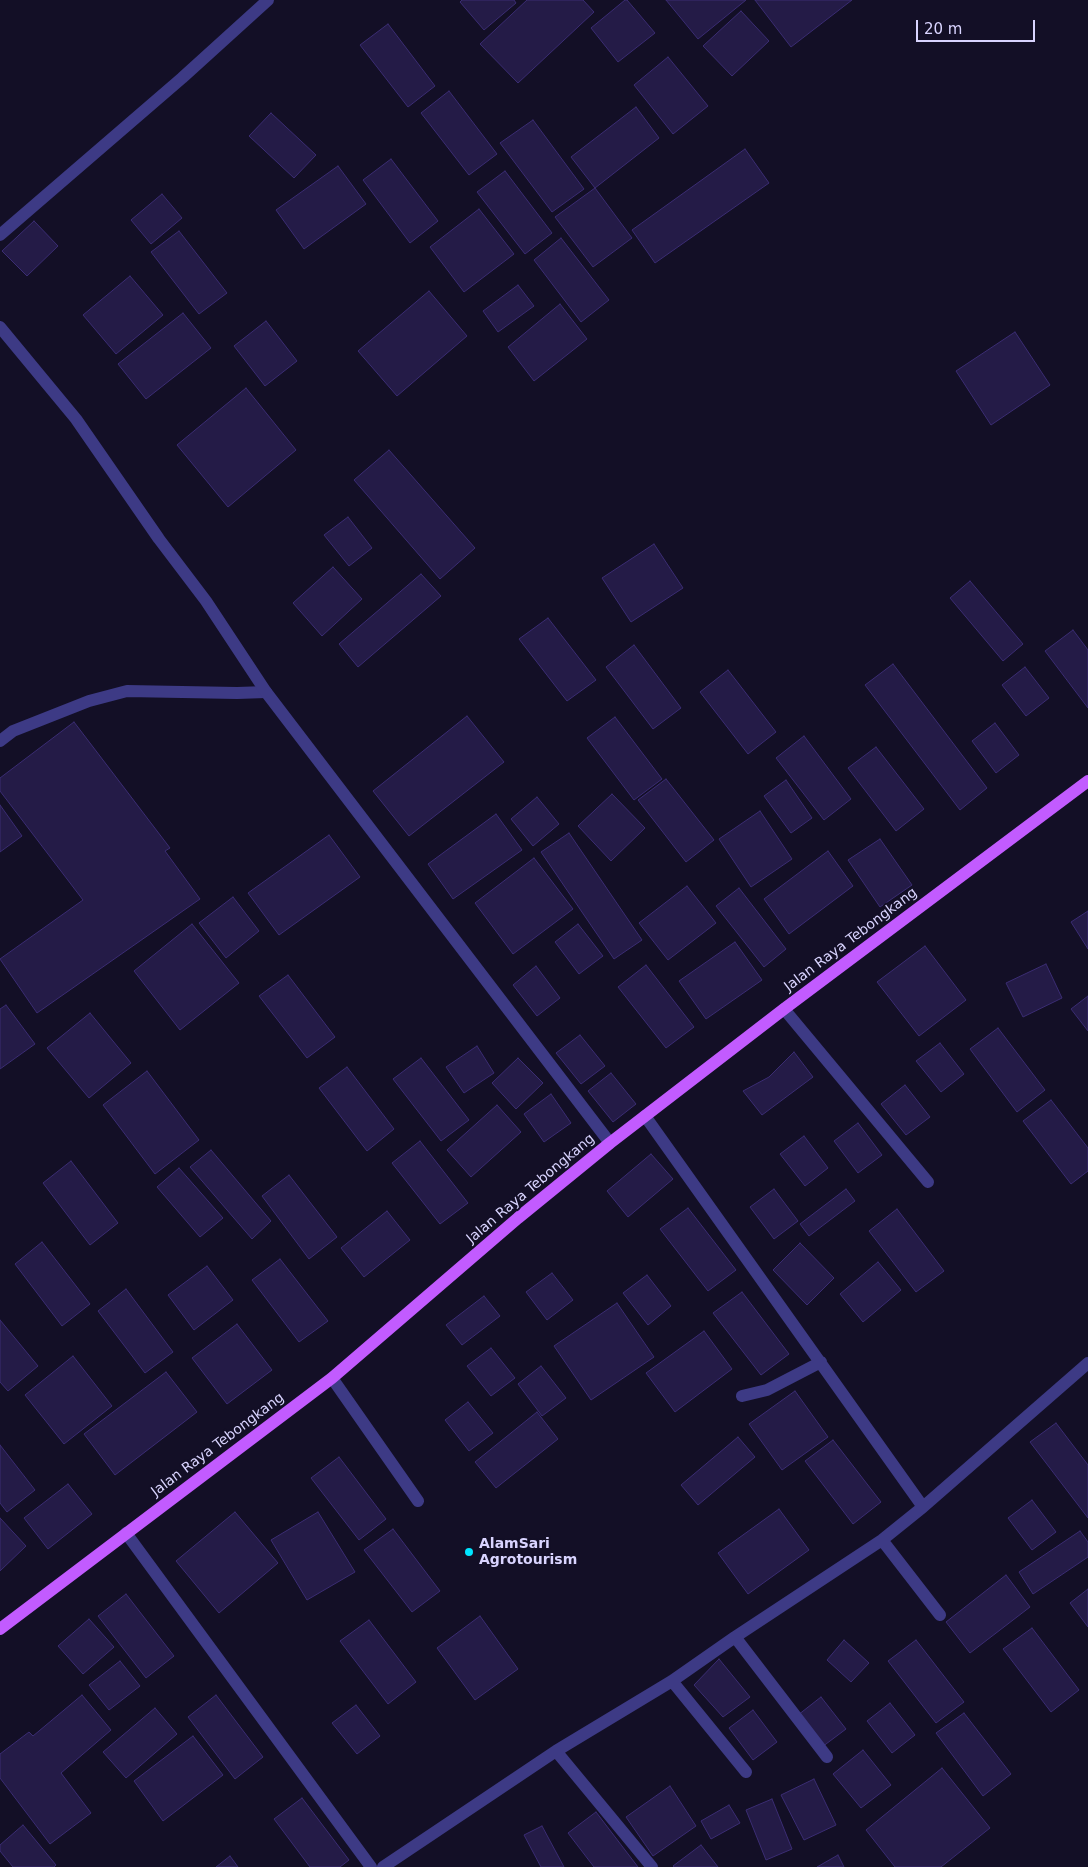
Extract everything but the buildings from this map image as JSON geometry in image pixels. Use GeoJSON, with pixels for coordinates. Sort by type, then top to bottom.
{"type":"FeatureCollection","features":[{"type":"Feature","properties":{"kind":"main road","name":"Jalan Raya Tebongkang"},"geometry":{"type":"LineString","coordinates":[[0,1629],[332,1378],[518,1218],[610,1143],[784,1009],[1088,781]]}},
{"type":"Feature","properties":{"kind":"street"},"geometry":{"type":"LineString","coordinates":[[0,235],[182,78],[268,0]]}},
{"type":"Feature","properties":{"kind":"street"},"geometry":{"type":"LineString","coordinates":[[0,327],[76,418],[159,539],[206,601],[266,692],[610,1143]]}},
{"type":"Feature","properties":{"kind":"street"},"geometry":{"type":"LineString","coordinates":[[0,741],[13,731],[89,701],[127,691],[266,692]]}},
{"type":"Feature","properties":{"kind":"street"},"geometry":{"type":"LineString","coordinates":[[784,1009],[928,1182]]}},
{"type":"Feature","properties":{"kind":"street"},"geometry":{"type":"LineString","coordinates":[[645,1116],[924,1507]]}},
{"type":"Feature","properties":{"kind":"street"},"geometry":{"type":"LineString","coordinates":[[742,1396],[767,1390],[821,1362]]}},
{"type":"Feature","properties":{"kind":"street"},"geometry":{"type":"LineString","coordinates":[[383,1867],[556,1751],[672,1681],[882,1540],[924,1507],[1088,1363]]}},
{"type":"Feature","properties":{"kind":"street"},"geometry":{"type":"LineString","coordinates":[[332,1378],[418,1501]]}},
{"type":"Feature","properties":{"kind":"street"},"geometry":{"type":"LineString","coordinates":[[126,1533],[371,1867]]}},
{"type":"Feature","properties":{"kind":"street"},"geometry":{"type":"LineString","coordinates":[[882,1540],[940,1614]]}},
{"type":"Feature","properties":{"kind":"street"},"geometry":{"type":"LineString","coordinates":[[735,1637],[827,1757]]}},
{"type":"Feature","properties":{"kind":"street"},"geometry":{"type":"LineString","coordinates":[[672,1681],[746,1772]]}},
{"type":"Feature","properties":{"kind":"street"},"geometry":{"type":"LineString","coordinates":[[556,1751],[652,1867]]}},
{"type":"Feature","properties":{"kind":"place","name":"AlamSari Agrotourism"},"geometry":{"type":"Point","coordinates":[469,1552]}}]}
